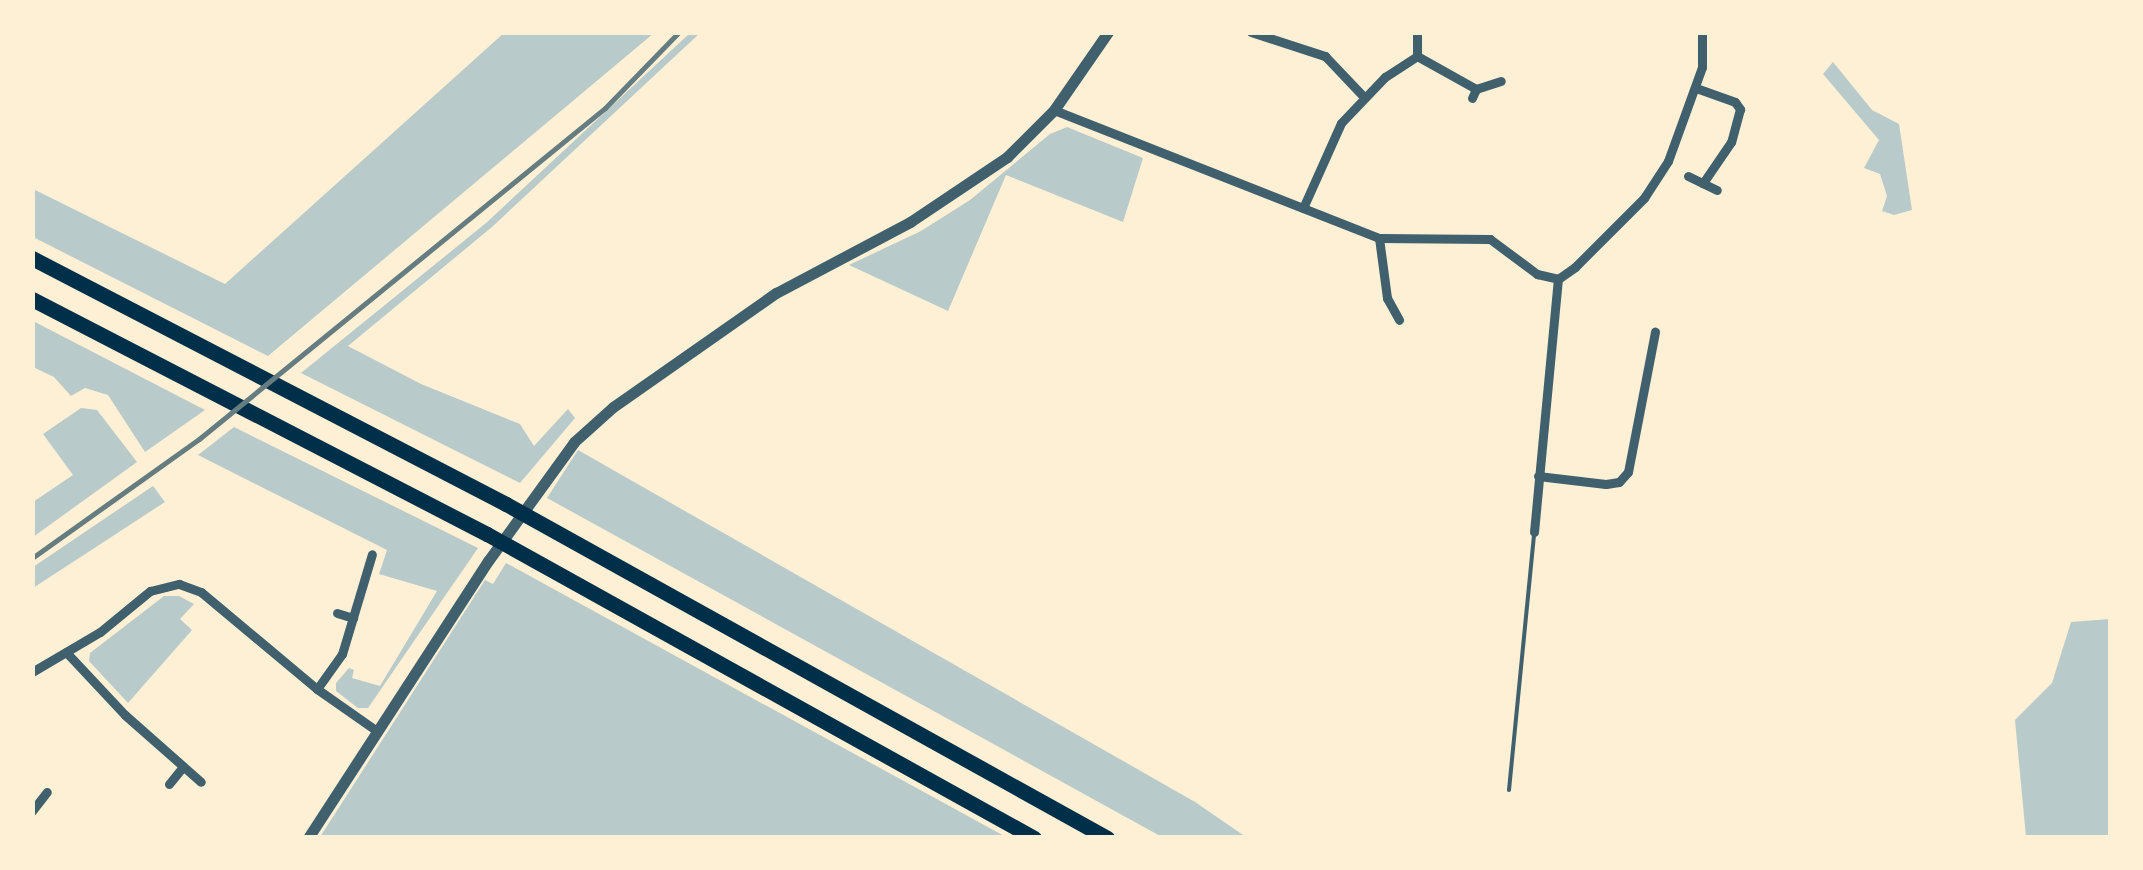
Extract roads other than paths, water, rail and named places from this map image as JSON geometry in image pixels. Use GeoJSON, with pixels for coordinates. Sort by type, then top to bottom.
{"type":"FeatureCollection","features":[{"type":"Feature","properties":{"kind":"highway"},"geometry":{"type":"LineString","coordinates":[[32,258],[506,504],[1107,838]]}},
{"type":"Feature","properties":{"kind":"highway"},"geometry":{"type":"LineString","coordinates":[[32,299],[224,394],[487,534],[1034,838]]}},
{"type":"Feature","properties":{"kind":"street"},"geometry":{"type":"LineString","coordinates":[[308,838],[552,468],[612,407],[776,293],[959,192],[1007,156],[1054,110],[1108,32]]}},
{"type":"Feature","properties":{"kind":"street"},"geometry":{"type":"LineString","coordinates":[[1418,32],[1418,56]]}},
{"type":"Feature","properties":{"kind":"street"},"geometry":{"type":"LineString","coordinates":[[1054,110],[1379,238],[1405,242],[1490,239],[1537,274],[1558,279],[1575,267],[1651,188],[1668,161],[1702,68],[1702,32]]}},
{"type":"Feature","properties":{"kind":"street"},"geometry":{"type":"LineString","coordinates":[[1255,33],[1325,56],[1364,97]]}},
{"type":"Feature","properties":{"kind":"street"},"geometry":{"type":"LineString","coordinates":[[1303,208],[1334,136],[1384,77],[1418,56]]}},
{"type":"Feature","properties":{"kind":"street"},"geometry":{"type":"LineString","coordinates":[[1418,56],[1474,94],[1500,80]]}},
{"type":"Feature","properties":{"kind":"street"},"geometry":{"type":"LineString","coordinates":[[1696,88],[1735,102],[1740,110],[1732,142],[1704,183]]}},
{"type":"Feature","properties":{"kind":"street"},"geometry":{"type":"LineString","coordinates":[[1688,176],[1717,190]]}},
{"type":"Feature","properties":{"kind":"street"},"geometry":{"type":"LineString","coordinates":[[1379,238],[1387,298],[1400,320]]}},
{"type":"Feature","properties":{"kind":"street"},"geometry":{"type":"LineString","coordinates":[[1534,532],[1558,279]]}},
{"type":"Feature","properties":{"kind":"street"},"geometry":{"type":"LineString","coordinates":[[1538,476],[1606,484],[1620,482],[1628,472],[1655,332]]}},
{"type":"Feature","properties":{"kind":"street"},"geometry":{"type":"LineString","coordinates":[[316,689],[342,654],[372,554]]}},
{"type":"Feature","properties":{"kind":"street"},"geometry":{"type":"LineString","coordinates":[[32,672],[100,632],[150,591],[179,584],[200,592],[316,689],[377,731]]}},
{"type":"Feature","properties":{"kind":"street"},"geometry":{"type":"LineString","coordinates":[[337,613],[353,618]]}},
{"type":"Feature","properties":{"kind":"street"},"geometry":{"type":"LineString","coordinates":[[66,652],[200,782]]}},
{"type":"Feature","properties":{"kind":"street"},"geometry":{"type":"LineString","coordinates":[[169,784],[183,766]]}},
{"type":"Feature","properties":{"kind":"street"},"geometry":{"type":"LineString","coordinates":[[34,806],[48,792]]}},
{"type":"Feature","properties":{"kind":"lane"},"geometry":{"type":"LineString","coordinates":[[1510,790],[1534,532]]}},
{"type":"Feature","properties":{"kind":"railway"},"geometry":{"type":"LineString","coordinates":[[32,558],[199,439],[605,108],[679,32]]}}]}
